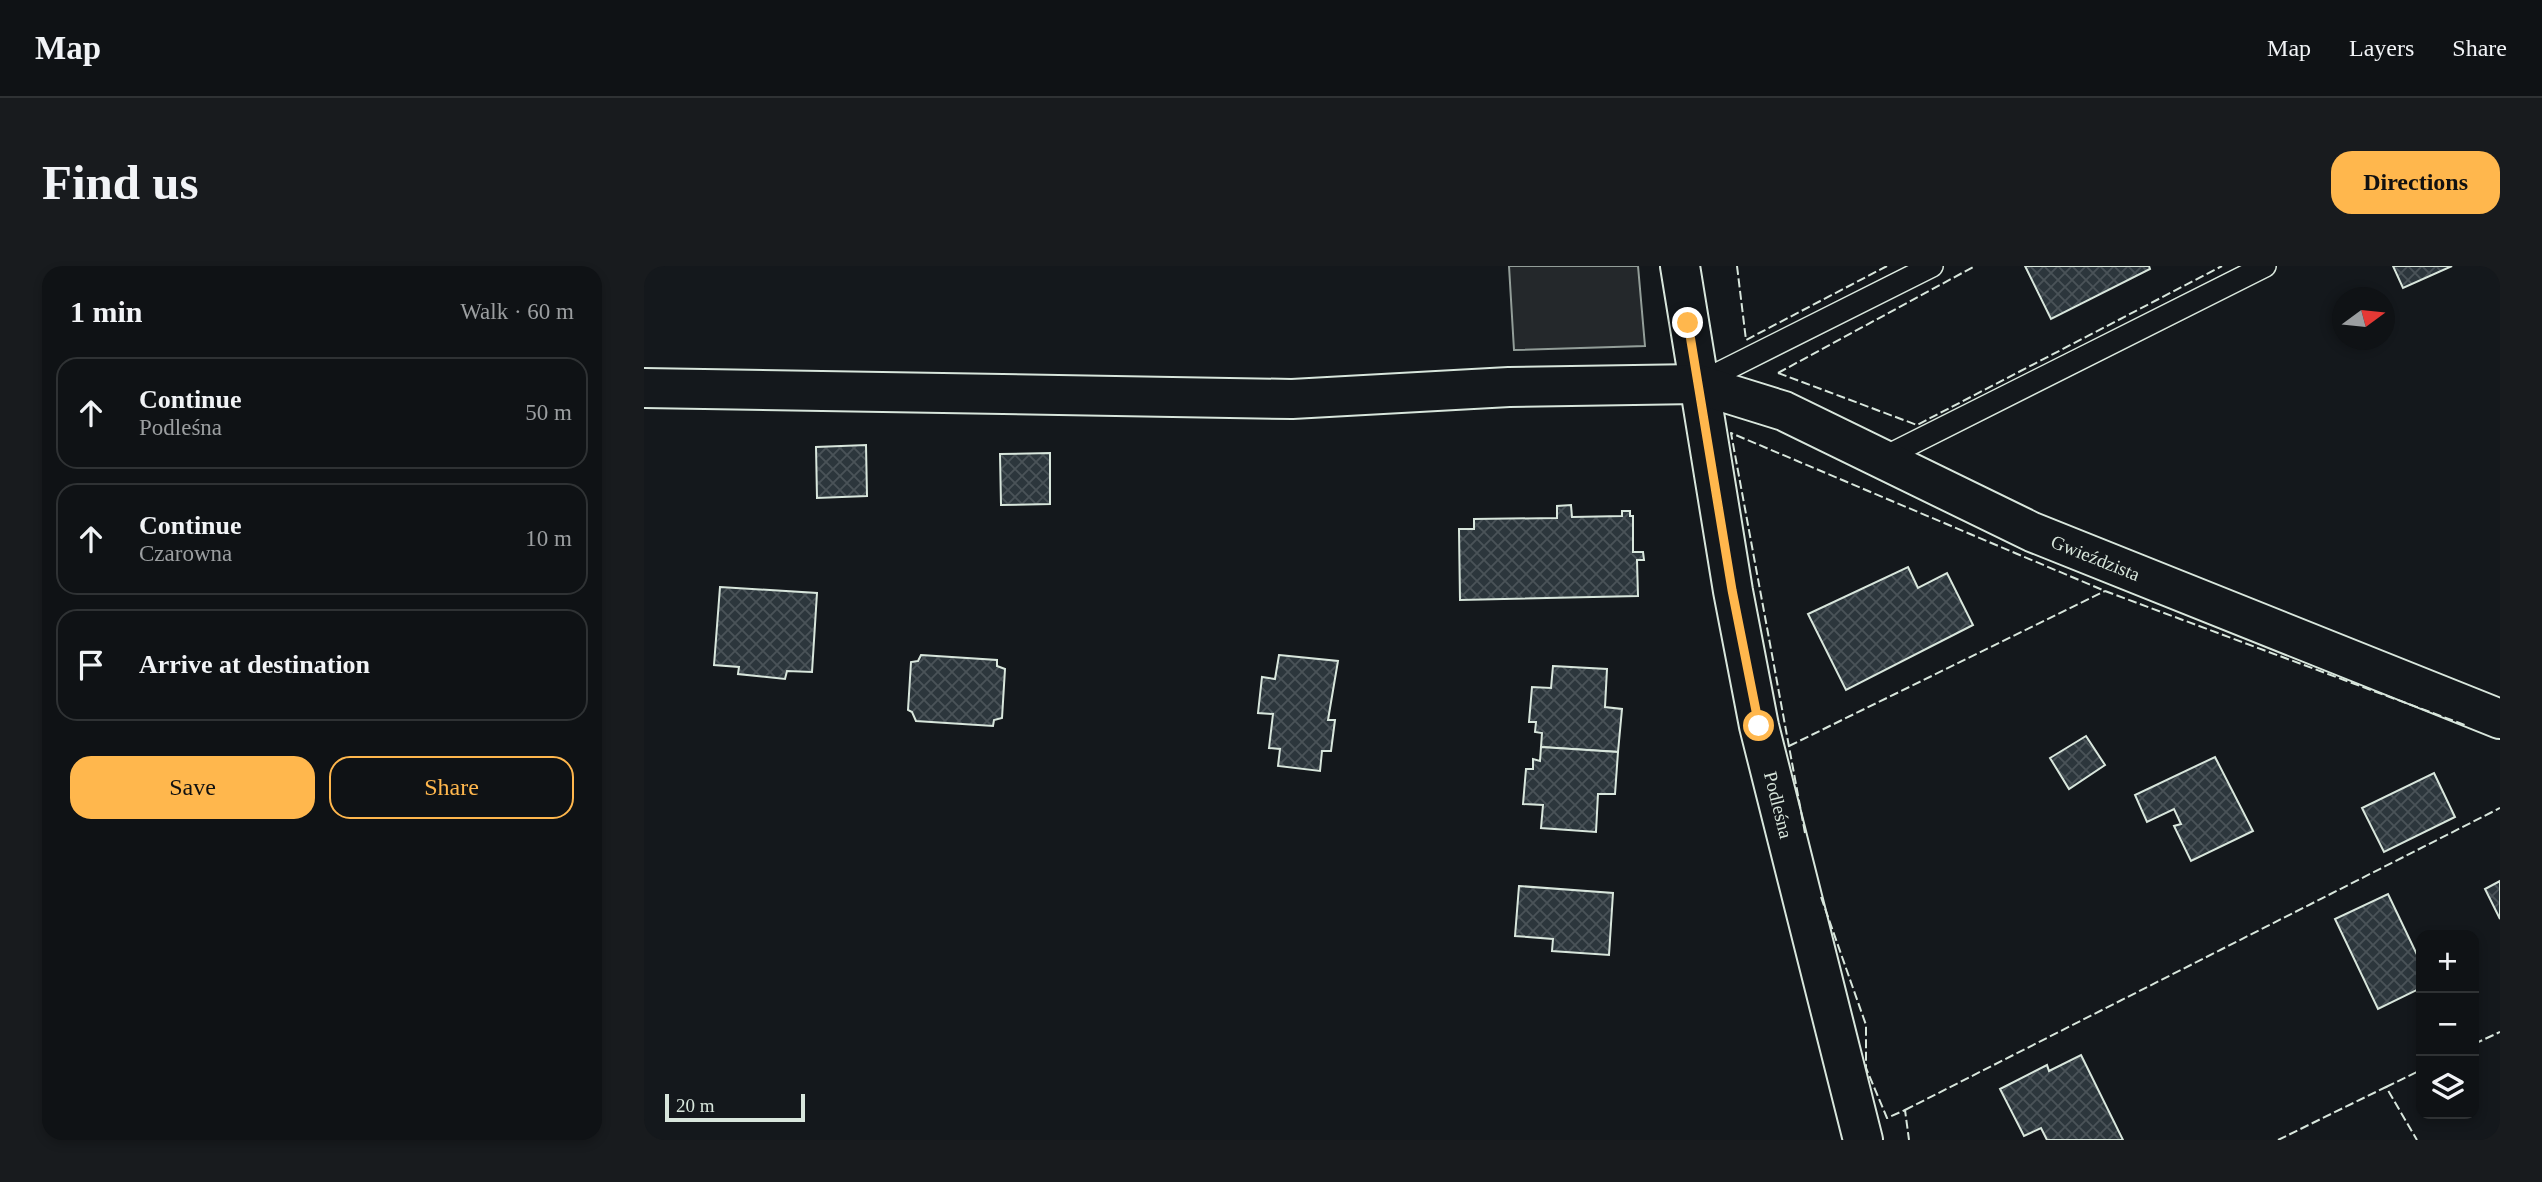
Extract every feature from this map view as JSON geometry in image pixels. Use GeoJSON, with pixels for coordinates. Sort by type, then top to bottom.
{"type":"FeatureCollection","features":[{"type":"Feature","properties":{"kind":"street","name":"Podleśna"},"geometry":{"type":"LineString","coordinates":[[1680,266],[1697,384],[1759,726],[1863,1140]]}},
{"type":"Feature","properties":{"kind":"street","name":"Gwieździsta"},"geometry":{"type":"LineString","coordinates":[[644,388],[1292,399],[1509,387],[1697,384],[1784,411],[2032,532],[2500,719]]}},
{"type":"Feature","properties":{"kind":"lane"},"geometry":{"type":"LineString","coordinates":[[1697,384],[1932,266]]}},
{"type":"Feature","properties":{"kind":"lane"},"geometry":{"type":"LineString","coordinates":[[1881,459],[2265,266]]}},
{"type":"Feature","properties":{"kind":"shaded area"},"geometry":{"type":"Polygon","coordinates":[[[1509,266],[1638,266],[1645,346],[1514,350],[1509,266]]]}},
{"type":"Feature","properties":{"kind":"building"},"geometry":{"type":"Polygon","coordinates":[[[2025,266],[2149,266],[2150,269],[2051,319],[2025,266]]]}},
{"type":"Feature","properties":{"kind":"building"},"geometry":{"type":"Polygon","coordinates":[[[2393,266],[2452,266],[2403,288],[2393,266]]]}},
{"type":"Feature","properties":{"kind":"building"},"geometry":{"type":"Polygon","coordinates":[[[866,445],[867,496],[817,498],[816,447],[866,445]]]}},
{"type":"Feature","properties":{"kind":"building"},"geometry":{"type":"Polygon","coordinates":[[[1050,453],[1050,504],[1001,505],[1000,454],[1050,453]]]}},
{"type":"Feature","properties":{"kind":"building"},"geometry":{"type":"Polygon","coordinates":[[[1571,505],[1572,517],[1622,516],[1622,511],[1630,511],[1630,516],[1633,516],[1633,552],[1643,552],[1644,560],[1637,560],[1638,596],[1460,600],[1459,529],[1474,529],[1474,519],[1557,518],[1557,506],[1571,505]]]}},
{"type":"Feature","properties":{"kind":"building"},"geometry":{"type":"Polygon","coordinates":[[[1908,567],[1918,588],[1947,573],[1973,625],[1846,690],[1808,614],[1908,567]]]}},
{"type":"Feature","properties":{"kind":"building"},"geometry":{"type":"Polygon","coordinates":[[[720,587],[817,593],[812,672],[787,671],[785,679],[738,674],[739,667],[714,665],[720,587]]]}},
{"type":"Feature","properties":{"kind":"building"},"geometry":{"type":"Polygon","coordinates":[[[921,655],[997,660],[997,666],[1005,669],[1002,718],[994,720],[993,726],[916,721],[908,710],[911,662],[918,661],[921,655]]]}},
{"type":"Feature","properties":{"kind":"building"},"geometry":{"type":"Polygon","coordinates":[[[1279,655],[1338,661],[1328,720],[1335,720],[1331,751],[1322,751],[1320,771],[1278,766],[1280,749],[1269,748],[1273,714],[1258,713],[1262,677],[1275,679],[1279,655]]]}},
{"type":"Feature","properties":{"kind":"building"},"geometry":{"type":"Polygon","coordinates":[[[1553,666],[1607,669],[1605,707],[1622,709],[1618,752],[1541,747],[1542,733],[1535,732],[1536,722],[1529,722],[1532,687],[1551,688],[1553,666]]]}},
{"type":"Feature","properties":{"kind":"building"},"geometry":{"type":"Polygon","coordinates":[[[2086,736],[2105,765],[2069,789],[2050,758],[2086,736]]]}},
{"type":"Feature","properties":{"kind":"building"},"geometry":{"type":"Polygon","coordinates":[[[1541,747],[1618,752],[1615,794],[1598,794],[1596,832],[1541,828],[1543,805],[1523,804],[1526,769],[1533,769],[1533,759],[1540,761],[1541,747]]]}},
{"type":"Feature","properties":{"kind":"building"},"geometry":{"type":"Polygon","coordinates":[[[2215,757],[2253,831],[2191,861],[2174,826],[2181,824],[2174,809],[2147,822],[2135,795],[2215,757]]]}},
{"type":"Feature","properties":{"kind":"building"},"geometry":{"type":"Polygon","coordinates":[[[2434,773],[2455,817],[2384,852],[2362,808],[2434,773]]]}},
{"type":"Feature","properties":{"kind":"building"},"geometry":{"type":"Polygon","coordinates":[[[2500,881],[2500,919],[2485,889],[2500,881]]]}},
{"type":"Feature","properties":{"kind":"building"},"geometry":{"type":"Polygon","coordinates":[[[1519,886],[1613,893],[1609,955],[1552,951],[1553,939],[1515,936],[1519,886]]]}},
{"type":"Feature","properties":{"kind":"building"},"geometry":{"type":"Polygon","coordinates":[[[2388,894],[2416,953],[2416,990],[2378,1009],[2335,919],[2388,894]]]}},
{"type":"Feature","properties":{"kind":"building"},"geometry":{"type":"Polygon","coordinates":[[[2081,1055],[2123,1140],[2047,1140],[2041,1128],[2024,1136],[2000,1089],[2047,1065],[2049,1071],[2081,1055]]]}},
{"type":"Feature","properties":{"kind":"fence"},"geometry":{"type":"LineString","coordinates":[[1737,266],[1746,340],[1887,266]]}},
{"type":"Feature","properties":{"kind":"fence"},"geometry":{"type":"LineString","coordinates":[[1778,373],[1975,266]]}},
{"type":"Feature","properties":{"kind":"fence"},"geometry":{"type":"LineString","coordinates":[[1778,373],[1917,425],[2222,266]]}},
{"type":"Feature","properties":{"kind":"fence"},"geometry":{"type":"LineString","coordinates":[[1805,833],[1731,433],[2105,591],[2465,725]]}},
{"type":"Feature","properties":{"kind":"fence"},"geometry":{"type":"LineString","coordinates":[[1789,746],[2105,591]]}},
{"type":"Feature","properties":{"kind":"fence"},"geometry":{"type":"LineString","coordinates":[[1905,1110],[2500,808]]}},
{"type":"Feature","properties":{"kind":"fence"},"geometry":{"type":"LineString","coordinates":[[1821,897],[1866,1025],[1866,1068],[1887,1118],[1905,1110],[1909,1140]]}},
{"type":"Feature","properties":{"kind":"fence"},"geometry":{"type":"LineString","coordinates":[[2479,1042],[2500,1032]]}},
{"type":"Feature","properties":{"kind":"fence"},"geometry":{"type":"LineString","coordinates":[[2386,1087],[2416,1072]]}},
{"type":"Feature","properties":{"kind":"fence"},"geometry":{"type":"LineString","coordinates":[[2278,1140],[2386,1087],[2417,1140]]}},
{"type":"Feature","properties":{"kind":"route"},"geometry":{"type":"LineString","coordinates":[[1688,323],[1732,590],[1759,726]]}}]}
